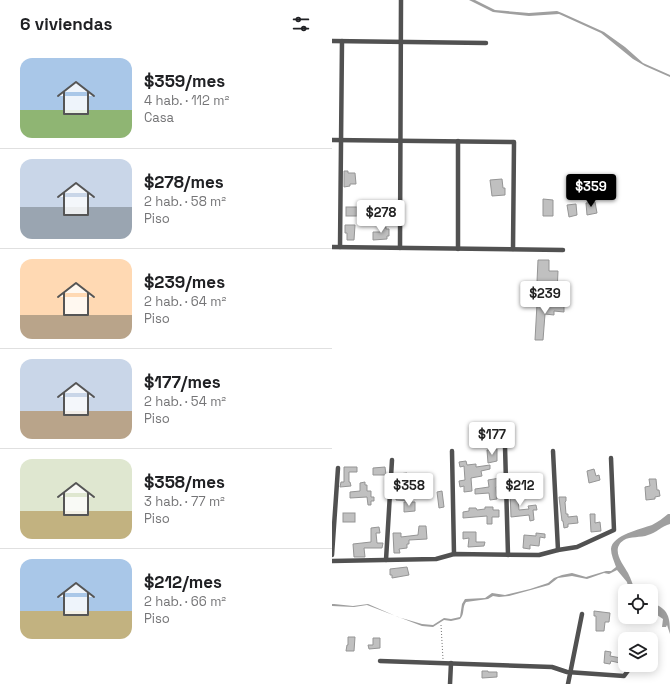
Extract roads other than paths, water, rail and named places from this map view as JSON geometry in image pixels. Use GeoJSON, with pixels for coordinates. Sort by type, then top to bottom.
{"type":"FeatureCollection","features":[{"type":"Feature","properties":{"kind":"street"},"geometry":{"type":"LineString","coordinates":[[400,248],[401,0]]}},
{"type":"Feature","properties":{"kind":"street"},"geometry":{"type":"LineString","coordinates":[[332,41],[486,43]]}},
{"type":"Feature","properties":{"kind":"street"},"geometry":{"type":"LineString","coordinates":[[340,247],[342,41]]}},
{"type":"Feature","properties":{"kind":"street"},"geometry":{"type":"LineString","coordinates":[[332,140],[514,142],[513,249]]}},
{"type":"Feature","properties":{"kind":"street"},"geometry":{"type":"LineString","coordinates":[[458,141],[458,249]]}},
{"type":"Feature","properties":{"kind":"street"},"geometry":{"type":"LineString","coordinates":[[332,247],[563,250]]}},
{"type":"Feature","properties":{"kind":"street"},"geometry":{"type":"LineString","coordinates":[[504,446],[508,555]]}},
{"type":"Feature","properties":{"kind":"street"},"geometry":{"type":"LineString","coordinates":[[452,451],[454,554]]}},
{"type":"Feature","properties":{"kind":"street"},"geometry":{"type":"LineString","coordinates":[[553,451],[558,550]]}},
{"type":"Feature","properties":{"kind":"street"},"geometry":{"type":"LineString","coordinates":[[332,561],[436,559],[454,554],[539,555],[577,547],[614,530],[611,458]]}},
{"type":"Feature","properties":{"kind":"street"},"geometry":{"type":"LineString","coordinates":[[386,560],[392,460]]}},
{"type":"Feature","properties":{"kind":"street"},"geometry":{"type":"LineString","coordinates":[[332,555],[338,468]]}},
{"type":"Feature","properties":{"kind":"street"},"geometry":{"type":"LineString","coordinates":[[568,684],[582,614]]}},
{"type":"Feature","properties":{"kind":"street"},"geometry":{"type":"LineString","coordinates":[[380,661],[552,667],[570,672],[624,676],[627,672]]}},
{"type":"Feature","properties":{"kind":"street"},"geometry":{"type":"LineString","coordinates":[[450,684],[451,663]]}}]}
